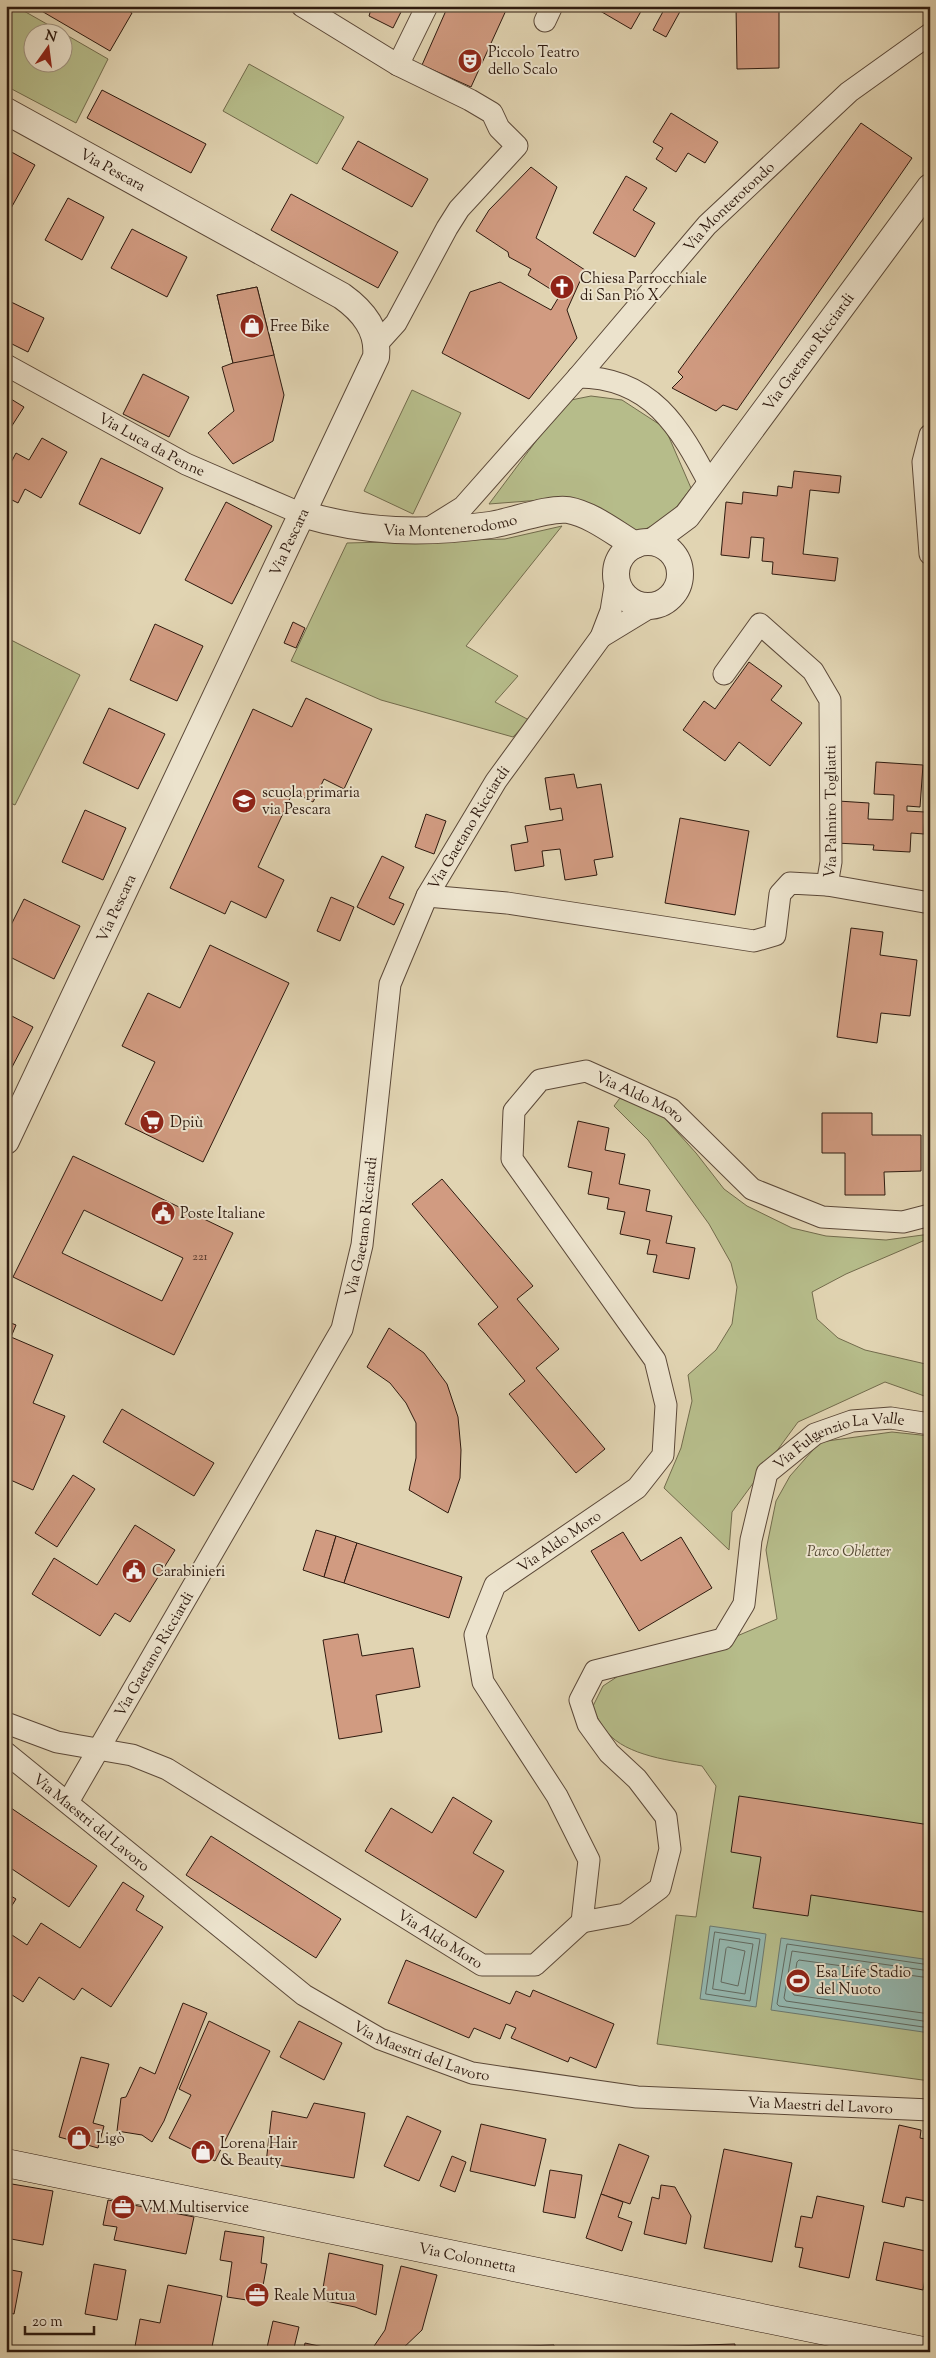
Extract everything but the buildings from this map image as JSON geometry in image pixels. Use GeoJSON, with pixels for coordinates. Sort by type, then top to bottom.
{"type":"FeatureCollection","features":[{"type":"Feature","properties":{"kind":"main road","name":"Via Colonnetta"},"geometry":{"type":"LineString","coordinates":[[6,2162],[928,2352]]}},
{"type":"Feature","properties":{"kind":"street"},"geometry":{"type":"LineString","coordinates":[[302,6],[398,64],[492,113],[498,128],[517,146],[459,208],[446,228],[396,323],[377,344]]}},
{"type":"Feature","properties":{"kind":"street"},"geometry":{"type":"LineString","coordinates":[[398,64],[427,6]]}},
{"type":"Feature","properties":{"kind":"street","name":"Via Monterotondo"},"geometry":{"type":"LineString","coordinates":[[426,530],[463,508],[578,378],[707,225],[849,92],[930,34]]}},
{"type":"Feature","properties":{"kind":"street","name":"Via Pescara"},"geometry":{"type":"LineString","coordinates":[[6,111],[342,296],[357,307],[363,315],[377,344],[376,357],[6,1141]]}},
{"type":"Feature","properties":{"kind":"street","name":"Via Gaetano Ricciardi"},"geometry":{"type":"LineString","coordinates":[[644,544],[687,516],[929,189]]}},
{"type":"Feature","properties":{"kind":"street","name":"Via Luca da Penne"},"geometry":{"type":"LineString","coordinates":[[6,365],[186,464],[302,514]]}},
{"type":"Feature","properties":{"kind":"street"},"geometry":{"type":"LineString","coordinates":[[578,378],[597,377],[613,381],[663,410],[687,441],[710,485]]}},
{"type":"Feature","properties":{"kind":"street"},"geometry":{"type":"LineString","coordinates":[[930,435],[926,468],[930,554]]}},
{"type":"Feature","properties":{"kind":"street","name":"Via Montenerodomo"},"geometry":{"type":"LineString","coordinates":[[302,514],[359,528],[405,532],[490,524],[562,510],[575,512],[644,544]]}},
{"type":"Feature","properties":{"kind":"street","name":"Via Gaetano Ricciardi"},"geometry":{"type":"LineString","coordinates":[[680,569],[687,516]]}},
{"type":"Feature","properties":{"kind":"street"},"geometry":{"type":"LineString","coordinates":[[596,523],[612,553],[616,577],[619,588],[631,601],[652,606],[670,597],[680,579],[680,569],[670,551],[644,544],[623,554],[618,564],[616,577]]}},
{"type":"Feature","properties":{"kind":"street","name":"Via Gaetano Ricciardi"},"geometry":{"type":"LineString","coordinates":[[68,1802],[100,1750],[342,1329],[362,1245],[390,984],[428,896],[496,781],[601,637],[611,611],[616,577]]}},
{"type":"Feature","properties":{"kind":"street","name":"Via Gaetano Ricciardi"},"geometry":{"type":"LineString","coordinates":[[601,637],[652,606]]}},
{"type":"Feature","properties":{"kind":"street","name":"Via Palmiro Togliatti"},"geometry":{"type":"LineString","coordinates":[[428,896],[507,903],[754,941],[775,935],[780,894],[790,883],[827,885],[831,862],[830,700],[813,672],[760,624],[724,674]]}},
{"type":"Feature","properties":{"kind":"street"},"geometry":{"type":"LineString","coordinates":[[827,885],[930,903]]}},
{"type":"Feature","properties":{"kind":"street","name":"Via Aldo Moro"},"geometry":{"type":"LineString","coordinates":[[100,1750],[132,1755],[167,1769],[482,1964],[534,1965],[582,1922],[589,1860],[556,1796],[483,1682],[475,1635],[495,1585],[637,1488],[663,1455],[666,1405],[655,1360],[512,1160],[514,1111],[540,1080],[586,1071],[671,1109],[752,1189],[822,1217],[904,1222],[930,1215]]}},
{"type":"Feature","properties":{"kind":"street","name":"Via Fulgenzio La Valle"},"geometry":{"type":"LineString","coordinates":[[582,1922],[624,1914],[660,1888],[670,1850],[666,1817],[637,1779],[610,1753],[588,1724],[580,1700],[595,1671],[723,1639],[744,1604],[750,1540],[767,1473],[814,1434],[852,1421],[861,1420],[890,1418],[930,1424]]}},
{"type":"Feature","properties":{"kind":"street"},"geometry":{"type":"LineString","coordinates":[[6,1723],[57,1742],[100,1750]]}},
{"type":"Feature","properties":{"kind":"street","name":"Via Maestri del Lavoro"},"geometry":{"type":"LineString","coordinates":[[6,1753],[68,1802],[105,1836],[304,1995],[380,2039],[472,2073],[637,2097],[930,2110]]}},
{"type":"Feature","properties":{"kind":"green space"},"geometry":{"type":"Polygon","coordinates":[[[6,6],[15,6],[43,22],[22,22],[22,72],[72,72],[72,38],[108,59],[76,123],[6,86],[6,6]]]}},
{"type":"Feature","properties":{"kind":"green space"},"geometry":{"type":"Polygon","coordinates":[[[249,64],[344,117],[317,164],[223,111],[249,64]]]}},
{"type":"Feature","properties":{"kind":"green space"},"geometry":{"type":"Polygon","coordinates":[[[412,390],[461,413],[413,514],[364,491],[412,390]]]}},
{"type":"Feature","properties":{"kind":"green space"},"geometry":{"type":"Polygon","coordinates":[[[591,396],[622,400],[665,428],[691,488],[668,518],[637,533],[567,498],[489,504],[566,401],[591,396]]]}},
{"type":"Feature","properties":{"kind":"green space"},"geometry":{"type":"Polygon","coordinates":[[[562,526],[466,646],[518,676],[495,702],[529,720],[513,737],[381,700],[291,661],[347,543],[505,539],[562,526]]]}},
{"type":"Feature","properties":{"kind":"green space"},"geometry":{"type":"Polygon","coordinates":[[[9,639],[80,675],[15,805],[6,801],[6,645],[9,639]]]}},
{"type":"Feature","properties":{"kind":"green space"},"geometry":{"type":"Polygon","coordinates":[[[620,1098],[661,1114],[696,1153],[724,1189],[747,1206],[792,1228],[826,1236],[886,1240],[930,1234],[930,1238],[846,1274],[812,1292],[817,1319],[838,1338],[865,1350],[930,1365],[930,1398],[885,1382],[798,1422],[732,1512],[729,1550],[664,1488],[681,1448],[692,1401],[688,1375],[716,1350],[732,1324],[737,1287],[731,1263],[709,1224],[648,1140],[614,1106],[620,1098]]]}},
{"type":"Feature","properties":{"kind":"green space","name":"Parco Obletter"},"geometry":{"type":"Polygon","coordinates":[[[892,1432],[930,1436],[930,2081],[657,2044],[676,1915],[696,1917],[716,1786],[702,1766],[651,1756],[626,1747],[607,1732],[592,1708],[603,1686],[632,1667],[690,1656],[777,1619],[766,1550],[776,1501],[790,1476],[820,1442],[892,1432]]]}},
{"type":"Feature","properties":{"kind":"water"},"geometry":{"type":"Polygon","coordinates":[[[710,1926],[766,1934],[756,2007],[700,1999],[710,1926]]]}},
{"type":"Feature","properties":{"kind":"water"},"geometry":{"type":"Polygon","coordinates":[[[781,1938],[930,1960],[930,2033],[771,2010],[781,1938]]]}},
{"type":"Feature","properties":{"kind":"place","name":"Piccolo Teatro dello Scalo"},"geometry":{"type":"Point","coordinates":[470,61]}},
{"type":"Feature","properties":{"kind":"place","name":"Chiesa Parrocchiale di San Pio X"},"geometry":{"type":"Point","coordinates":[562,287]}},
{"type":"Feature","properties":{"kind":"place","name":"Free Bike"},"geometry":{"type":"Point","coordinates":[252,326]}},
{"type":"Feature","properties":{"kind":"place","name":"scuola primaria via Pescara"},"geometry":{"type":"Point","coordinates":[244,801]}},
{"type":"Feature","properties":{"kind":"place","name":"Dpiù"},"geometry":{"type":"Point","coordinates":[152,1122]}},
{"type":"Feature","properties":{"kind":"place","name":"Poste Italiane"},"geometry":{"type":"Point","coordinates":[163,1213]}},
{"type":"Feature","properties":{"kind":"place","name":"Carabinieri"},"geometry":{"type":"Point","coordinates":[134,1571]}},
{"type":"Feature","properties":{"kind":"place","name":"Esa Life Stadio del Nuoto"},"geometry":{"type":"Point","coordinates":[798,1981]}},
{"type":"Feature","properties":{"kind":"place","name":"Ligò"},"geometry":{"type":"Point","coordinates":[79,2138]}},
{"type":"Feature","properties":{"kind":"place","name":"Lorena Hair & Beauty"},"geometry":{"type":"Point","coordinates":[203,2152]}},
{"type":"Feature","properties":{"kind":"place","name":"VM Multiservice"},"geometry":{"type":"Point","coordinates":[123,2207]}},
{"type":"Feature","properties":{"kind":"place","name":"Reale Mutua"},"geometry":{"type":"Point","coordinates":[257,2295]}}]}
